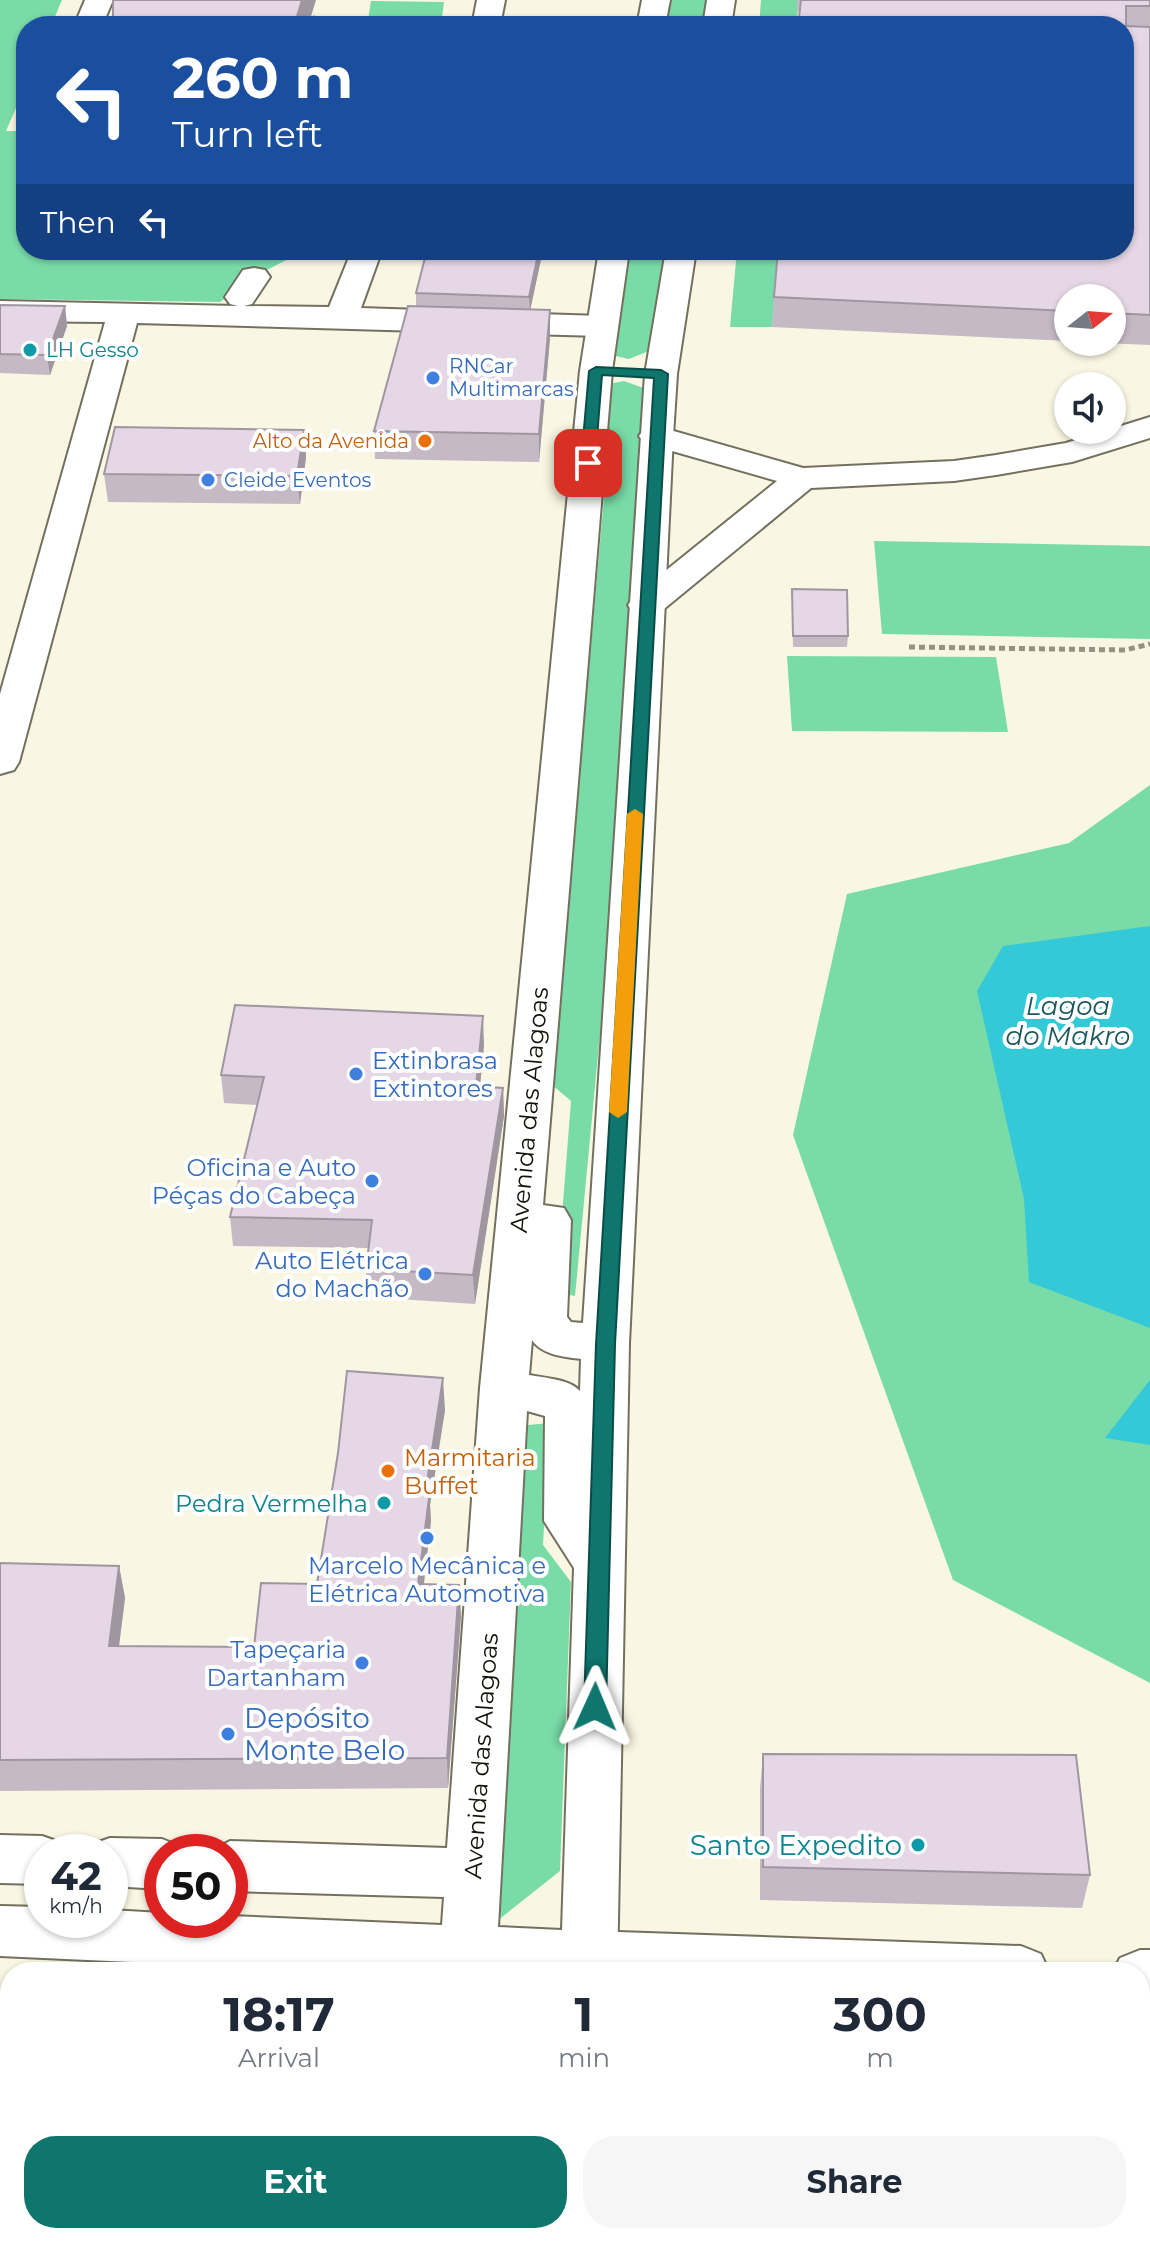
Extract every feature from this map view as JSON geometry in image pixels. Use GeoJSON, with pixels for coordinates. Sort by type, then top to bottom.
{"type":"FeatureCollection","features":[{"type":"Feature","properties":{"kind":"main road"},"geometry":{"type":"LineString","coordinates":[[345,309],[363,260]]}},
{"type":"Feature","properties":{"kind":"main road","name":"Avenida das Alagoas"},"geometry":{"type":"LineString","coordinates":[[589,1962],[605,1344],[656,436],[629,372],[601,326],[612,260]]}},
{"type":"Feature","properties":{"kind":"main road","name":"Avenida das Alagoas"},"geometry":{"type":"LineString","coordinates":[[468,1962],[504,1388],[529,1106],[629,372],[677,260]]}},
{"type":"Feature","properties":{"kind":"main road"},"geometry":{"type":"LineString","coordinates":[[0,290],[248,287],[345,309]]}},
{"type":"Feature","properties":{"kind":"main road"},"geometry":{"type":"LineString","coordinates":[[0,311],[124,313],[345,309],[601,326]]}},
{"type":"Feature","properties":{"kind":"main road"},"geometry":{"type":"LineString","coordinates":[[0,762],[124,313]]}},
{"type":"Feature","properties":{"kind":"main road"},"geometry":{"type":"LineString","coordinates":[[656,436],[802,478],[954,471],[996,465],[1072,452],[1150,427]]}},
{"type":"Feature","properties":{"kind":"main road"},"geometry":{"type":"LineString","coordinates":[[646,605],[802,478]]}},
{"type":"Feature","properties":{"kind":"main road"},"geometry":{"type":"LineString","coordinates":[[529,1106],[551,1151],[543,1319],[553,1334],[564,1339],[605,1344]]}},
{"type":"Feature","properties":{"kind":"main road"},"geometry":{"type":"LineString","coordinates":[[504,1388],[560,1400],[569,1414],[569,1521],[598,1562]]}},
{"type":"Feature","properties":{"kind":"main road"},"geometry":{"type":"LineString","coordinates":[[0,1859],[24,1860]]}},
{"type":"Feature","properties":{"kind":"main road"},"geometry":{"type":"LineString","coordinates":[[248,1867],[474,1873]]}},
{"type":"Feature","properties":{"kind":"main road"},"geometry":{"type":"LineString","coordinates":[[0,1931],[468,1962]]}},
{"type":"Feature","properties":{"kind":"path"},"geometry":{"type":"LineString","coordinates":[[909,647],[1125,650],[1150,644]]}},
{"type":"Feature","properties":{"kind":"green space"},"geometry":{"type":"Polygon","coordinates":[[[0,0],[62,0],[55,16],[16,16],[16,108],[6,131],[16,131],[16,260],[286,260],[255,276],[220,302],[0,299],[0,0]]]}},
{"type":"Feature","properties":{"kind":"green space"},"geometry":{"type":"Polygon","coordinates":[[[671,0],[709,0],[706,16],[669,16],[671,0]]]}},
{"type":"Feature","properties":{"kind":"green space"},"geometry":{"type":"Polygon","coordinates":[[[761,0],[798,0],[797,16],[760,16],[761,0]]]}},
{"type":"Feature","properties":{"kind":"green space"},"geometry":{"type":"Polygon","coordinates":[[[371,1],[444,2],[442,16],[369,16],[371,1]]]}},
{"type":"Feature","properties":{"kind":"green space"},"geometry":{"type":"Polygon","coordinates":[[[626,260],[664,260],[649,351],[629,359],[606,354],[626,260]]]}},
{"type":"Feature","properties":{"kind":"green space"},"geometry":{"type":"Polygon","coordinates":[[[736,260],[778,260],[772,327],[730,327],[736,260]]]}},
{"type":"Feature","properties":{"kind":"green space"},"geometry":{"type":"Polygon","coordinates":[[[624,381],[649,390],[602,1013],[575,1296],[556,1292],[571,1101],[551,1084],[604,499],[608,384],[624,381]]]}},
{"type":"Feature","properties":{"kind":"green space"},"geometry":{"type":"Polygon","coordinates":[[[874,541],[1150,546],[1150,639],[882,634],[874,541]]]}},
{"type":"Feature","properties":{"kind":"green space"},"geometry":{"type":"Polygon","coordinates":[[[787,656],[996,657],[1008,732],[792,731],[787,656]]]}},
{"type":"Feature","properties":{"kind":"green space"},"geometry":{"type":"Polygon","coordinates":[[[1150,785],[1150,1683],[953,1580],[793,1135],[847,894],[1069,843],[1150,785]]]}},
{"type":"Feature","properties":{"kind":"green space"},"geometry":{"type":"Polygon","coordinates":[[[550,1423],[543,1545],[571,1582],[560,1871],[497,1921],[528,1425],[550,1423]]]}},
{"type":"Feature","properties":{"kind":"water","name":"Lagoa do Makro"},"geometry":{"type":"Polygon","coordinates":[[[1150,926],[1150,1328],[1029,1282],[1024,1199],[977,991],[1003,946],[1150,926]]]}},
{"type":"Feature","properties":{"kind":"water"},"geometry":{"type":"Polygon","coordinates":[[[1150,1380],[1150,1445],[1105,1438],[1150,1380]]]}},
{"type":"Feature","properties":{"kind":"building"},"geometry":{"type":"Polygon","coordinates":[[[113,0],[302,0],[297,16],[113,16],[113,0]]]}},
{"type":"Feature","properties":{"kind":"building"},"geometry":{"type":"Polygon","coordinates":[[[801,0],[1150,0],[1150,6],[1126,6],[1126,16],[799,16],[801,0]]]}},
{"type":"Feature","properties":{"kind":"building"},"geometry":{"type":"Polygon","coordinates":[[[1134,26],[1150,27],[1150,315],[1126,314],[1126,284],[1054,284],[1054,310],[774,297],[777,260],[1134,260],[1134,26]]]}},
{"type":"Feature","properties":{"kind":"building"},"geometry":{"type":"Polygon","coordinates":[[[424,260],[537,260],[529,297],[416,293],[424,260]]]}},
{"type":"Feature","properties":{"kind":"building"},"geometry":{"type":"Polygon","coordinates":[[[0,305],[65,306],[47,355],[0,354],[0,305]]]}},
{"type":"Feature","properties":{"kind":"building","name":"RNCar Multimarcas"},"geometry":{"type":"Polygon","coordinates":[[[408,306],[550,310],[539,434],[374,431],[408,306]]]}},
{"type":"Feature","properties":{"kind":"building"},"geometry":{"type":"Polygon","coordinates":[[[115,427],[304,430],[297,476],[104,474],[115,427]]]}},
{"type":"Feature","properties":{"kind":"building"},"geometry":{"type":"Polygon","coordinates":[[[792,589],[847,590],[848,636],[793,636],[792,589]]]}},
{"type":"Feature","properties":{"kind":"building"},"geometry":{"type":"Polygon","coordinates":[[[235,1005],[483,1016],[476,1086],[503,1088],[473,1275],[366,1269],[372,1220],[230,1217],[264,1077],[221,1075],[235,1005]]]}},
{"type":"Feature","properties":{"kind":"building"},"geometry":{"type":"Polygon","coordinates":[[[347,1371],[443,1378],[426,1489],[430,1490],[418,1584],[459,1585],[447,1758],[0,1760],[0,1563],[119,1566],[109,1646],[254,1647],[261,1583],[317,1584],[338,1453],[347,1371]]]}},
{"type":"Feature","properties":{"kind":"building","name":"Santo Expedito"},"geometry":{"type":"Polygon","coordinates":[[[763,1754],[1076,1755],[1090,1875],[763,1867],[763,1754]]]}},
{"type":"Feature","properties":{"kind":"slow traffic"},"geometry":{"type":"LineString","coordinates":[[618,1112],[635,814]]}},
{"type":"Feature","properties":{"kind":"place","name":"LH Gesso"},"geometry":{"type":"Point","coordinates":[30,350]}},
{"type":"Feature","properties":{"kind":"place","name":"RNCar Multimarcas"},"geometry":{"type":"Point","coordinates":[433,378]}},
{"type":"Feature","properties":{"kind":"place","name":"Alto da Avenida"},"geometry":{"type":"Point","coordinates":[425,441]}},
{"type":"Feature","properties":{"kind":"place","name":"Cleide Eventos"},"geometry":{"type":"Point","coordinates":[208,480]}},
{"type":"Feature","properties":{"kind":"place","name":"Extinbrasa Extintores"},"geometry":{"type":"Point","coordinates":[356,1074]}},
{"type":"Feature","properties":{"kind":"place","name":"Oficina e Auto Péças do Cabeça"},"geometry":{"type":"Point","coordinates":[372,1181]}},
{"type":"Feature","properties":{"kind":"place","name":"Auto Elétrica do Machão"},"geometry":{"type":"Point","coordinates":[425,1274]}},
{"type":"Feature","properties":{"kind":"place","name":"Marmitaria Buffet"},"geometry":{"type":"Point","coordinates":[388,1471]}},
{"type":"Feature","properties":{"kind":"place","name":"Pedra Vermelha"},"geometry":{"type":"Point","coordinates":[384,1503]}},
{"type":"Feature","properties":{"kind":"place","name":"Marcelo Mecânica e Elétrica Automotiva"},"geometry":{"type":"Point","coordinates":[427,1538]}},
{"type":"Feature","properties":{"kind":"place","name":"Tapeçaria Dartanham"},"geometry":{"type":"Point","coordinates":[362,1663]}},
{"type":"Feature","properties":{"kind":"place","name":"Depósito Monte Belo"},"geometry":{"type":"Point","coordinates":[228,1734]}},
{"type":"Feature","properties":{"kind":"place","name":"Santo Expedito"},"geometry":{"type":"Point","coordinates":[918,1845]}},
{"type":"Feature","properties":{"kind":"route"},"geometry":{"type":"LineString","coordinates":[[588,463],[596,371],[661,374],[605,1344],[595,1707]]}}]}
